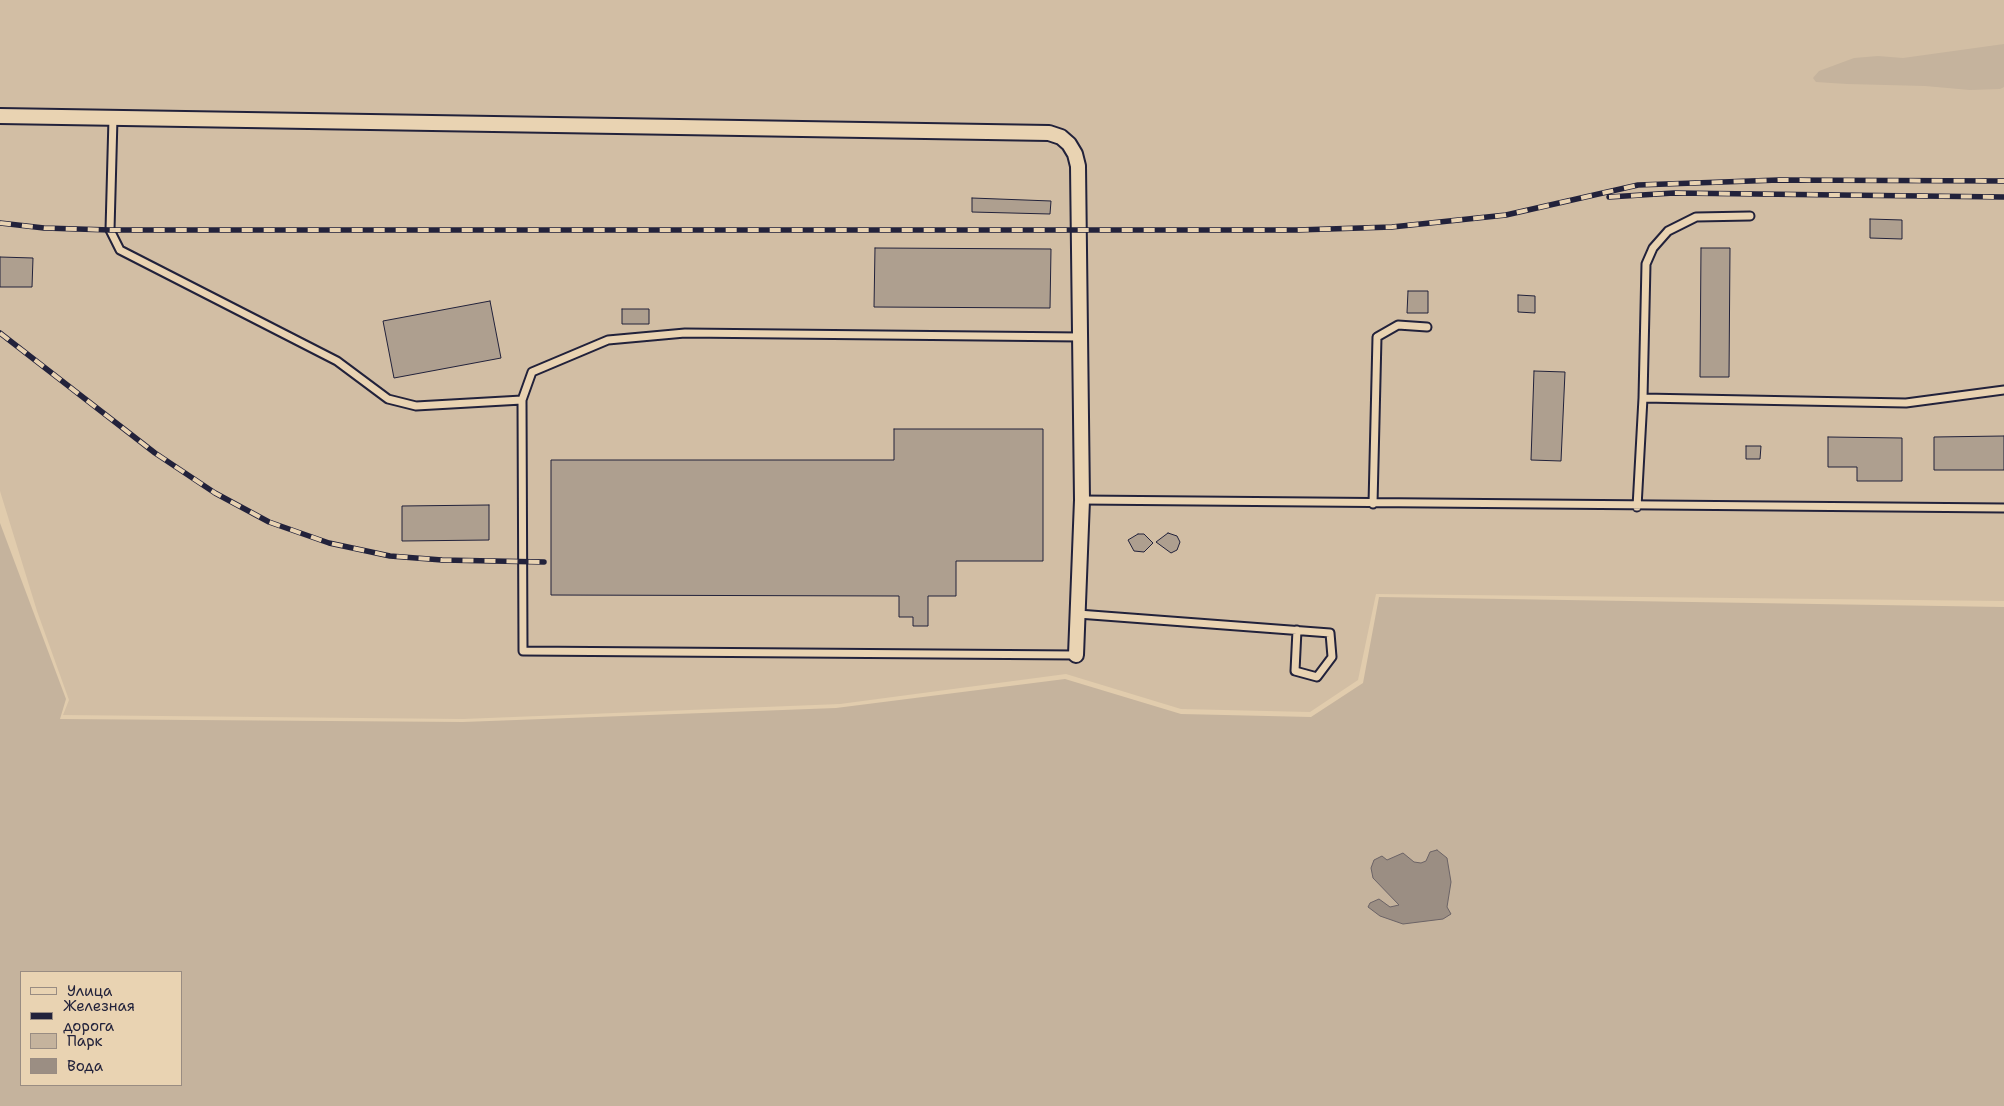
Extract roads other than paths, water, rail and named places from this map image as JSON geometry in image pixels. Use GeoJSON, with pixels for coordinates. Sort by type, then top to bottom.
{"type":"FeatureCollection","features":[{"type":"Feature","properties":{"kind":"street"},"geometry":{"type":"LineString","coordinates":[[0,116],[1049,133],[1061,138],[1069,144],[1075,154],[1078,166],[1082,500],[1076,655]]}},
{"type":"Feature","properties":{"kind":"lane"},"geometry":{"type":"LineString","coordinates":[[113,118],[110,230],[120,250],[337,361],[388,399],[416,406],[522,400]]}},
{"type":"Feature","properties":{"kind":"lane"},"geometry":{"type":"LineString","coordinates":[[1637,507],[1643,398],[1646,264],[1653,248],[1668,231],[1696,217],[1750,216]]}},
{"type":"Feature","properties":{"kind":"lane"},"geometry":{"type":"LineString","coordinates":[[1373,504],[1377,337],[1398,326],[1427,326]]}},
{"type":"Feature","properties":{"kind":"lane"},"geometry":{"type":"LineString","coordinates":[[1076,655],[523,651],[522,400],[532,372],[608,340],[685,333],[1080,337]]}},
{"type":"Feature","properties":{"kind":"lane"},"geometry":{"type":"LineString","coordinates":[[1643,398],[1906,403],[2004,390]]}},
{"type":"Feature","properties":{"kind":"lane"},"geometry":{"type":"LineString","coordinates":[[1082,500],[1637,507],[2004,508]]}},
{"type":"Feature","properties":{"kind":"lane"},"geometry":{"type":"LineString","coordinates":[[1078,614],[1297,630],[1330,633],[1332,657],[1317,677],[1296,671],[1297,630]]}},
{"type":"Feature","properties":{"kind":"water"},"geometry":{"type":"Polygon","coordinates":[[[1437,850],[1447,858],[1451,882],[1447,907],[1451,914],[1443,919],[1403,924],[1380,916],[1368,907],[1370,903],[1379,899],[1390,907],[1399,905],[1373,878],[1371,868],[1374,860],[1382,856],[1387,860],[1403,853],[1414,862],[1421,863],[1426,861],[1430,852],[1437,850]]]}},
{"type":"Feature","properties":{"kind":"railway"},"geometry":{"type":"LineString","coordinates":[[0,223],[44,228],[110,230],[1297,230],[1392,227],[1506,215],[1638,185],[1779,180],[2004,181]]}},
{"type":"Feature","properties":{"kind":"railway"},"geometry":{"type":"LineString","coordinates":[[1609,197],[1674,193],[2004,197]]}},
{"type":"Feature","properties":{"kind":"railway"},"geometry":{"type":"LineString","coordinates":[[0,333],[155,453],[215,493],[269,522],[329,543],[390,556],[442,560],[544,562]]}}]}
